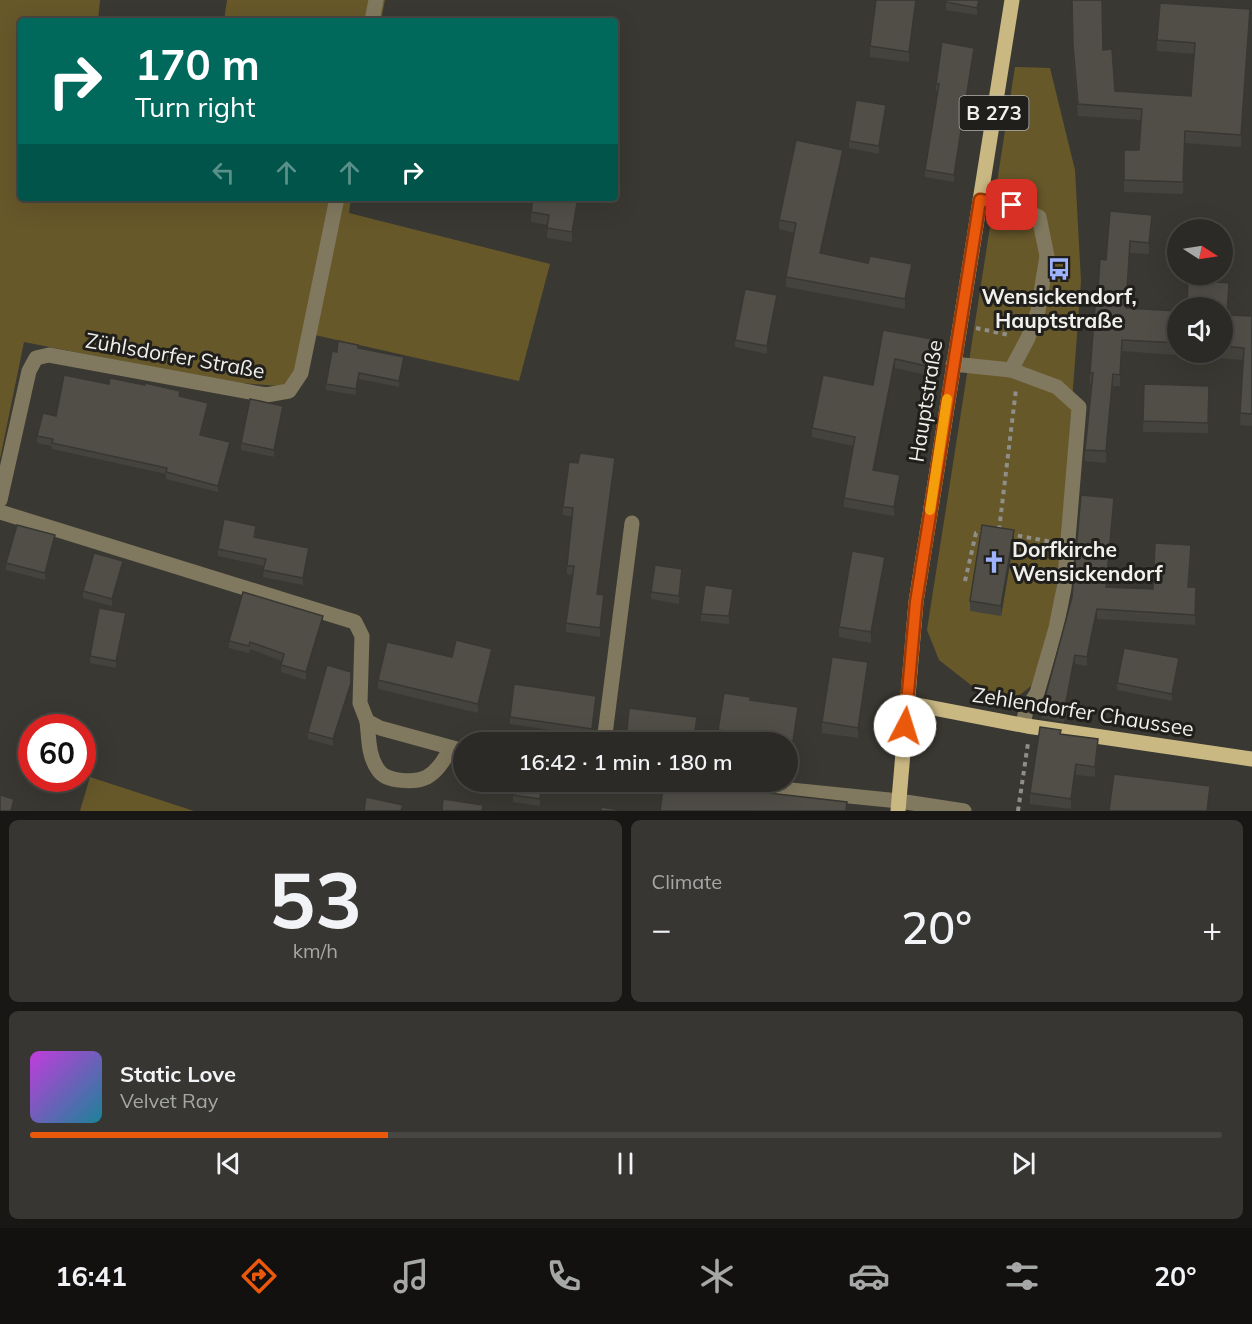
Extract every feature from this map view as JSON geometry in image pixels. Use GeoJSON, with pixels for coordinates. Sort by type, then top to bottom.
{"type":"FeatureCollection","features":[{"type":"Feature","properties":{"kind":"main road","name":"Hauptstraße"},"geometry":{"type":"LineString","coordinates":[[899,806],[916,602],[1012,0]]}},
{"type":"Feature","properties":{"kind":"main road","name":"Zehlendorfer Chaussee"},"geometry":{"type":"LineString","coordinates":[[907,703],[1027,729],[1252,759]]}},
{"type":"Feature","properties":{"kind":"street"},"geometry":{"type":"LineString","coordinates":[[373,18],[376,0]]}},
{"type":"Feature","properties":{"kind":"street"},"geometry":{"type":"LineString","coordinates":[[980,200],[1012,205],[1039,218],[1047,256],[1038,311],[1014,370]]}},
{"type":"Feature","properties":{"kind":"street","name":"Zühlsdorfer Straße"},"geometry":{"type":"LineString","coordinates":[[0,500],[29,371],[36,358],[49,355],[266,395],[289,391],[301,373],[336,201]]}},
{"type":"Feature","properties":{"kind":"street"},"geometry":{"type":"LineString","coordinates":[[953,364],[1014,370],[1056,387],[1079,407],[1064,588],[1056,628],[1037,693],[1026,710],[1027,729]]}},
{"type":"Feature","properties":{"kind":"street"},"geometry":{"type":"LineString","coordinates":[[0,512],[355,622],[362,636],[360,703],[367,721],[370,752],[379,771],[388,778],[401,780],[426,777],[453,753]]}},
{"type":"Feature","properties":{"kind":"street"},"geometry":{"type":"LineString","coordinates":[[605,732],[632,523]]}},
{"type":"Feature","properties":{"kind":"street"},"geometry":{"type":"LineString","coordinates":[[367,721],[380,728],[453,748]]}},
{"type":"Feature","properties":{"kind":"street"},"geometry":{"type":"LineString","coordinates":[[789,792],[899,806],[964,811]]}},
{"type":"Feature","properties":{"kind":"path"},"geometry":{"type":"LineString","coordinates":[[960,326],[1028,338]]}},
{"type":"Feature","properties":{"kind":"path"},"geometry":{"type":"LineString","coordinates":[[998,532],[1014,370]]}},
{"type":"Feature","properties":{"kind":"path"},"geometry":{"type":"LineString","coordinates":[[965,581],[976,533],[998,532],[1056,543]]}},
{"type":"Feature","properties":{"kind":"path"},"geometry":{"type":"LineString","coordinates":[[1018,811],[1027,729]]}},
{"type":"Feature","properties":{"kind":"shaded area"},"geometry":{"type":"Polygon","coordinates":[[[0,0],[100,0],[98,18],[18,18],[18,201],[351,201],[349,213],[550,264],[519,381],[306,333],[290,387],[229,382],[24,342],[0,459],[0,0]]]}},
{"type":"Feature","properties":{"kind":"shaded area"},"geometry":{"type":"Polygon","coordinates":[[[227,0],[385,0],[382,18],[224,18],[227,0]]]}},
{"type":"Feature","properties":{"kind":"shaded area"},"geometry":{"type":"Polygon","coordinates":[[[1015,67],[1050,68],[1075,170],[1081,281],[1062,535],[1052,627],[1031,686],[1007,705],[976,689],[939,660],[927,630],[1015,67]]]}},
{"type":"Feature","properties":{"kind":"shaded area"},"geometry":{"type":"Polygon","coordinates":[[[96,779],[194,811],[80,811],[86,792],[96,792],[96,779]]]}},
{"type":"Feature","properties":{"kind":"building"},"geometry":{"type":"Polygon","coordinates":[[[876,0],[916,0],[909,52],[870,46],[876,0]]]}},
{"type":"Feature","properties":{"kind":"building"},"geometry":{"type":"Polygon","coordinates":[[[946,0],[979,0],[977,8],[946,2],[946,0]]]}},
{"type":"Feature","properties":{"kind":"building"},"geometry":{"type":"Polygon","coordinates":[[[1072,0],[1102,0],[1103,50],[1112,49],[1115,91],[1191,96],[1195,43],[1157,40],[1160,3],[1250,9],[1241,135],[1185,131],[1183,182],[1124,180],[1124,150],[1139,150],[1142,109],[1078,104],[1072,0]]]}},
{"type":"Feature","properties":{"kind":"building"},"geometry":{"type":"Polygon","coordinates":[[[942,42],[974,48],[954,175],[925,170],[939,84],[936,84],[942,42]]]}},
{"type":"Feature","properties":{"kind":"building"},"geometry":{"type":"Polygon","coordinates":[[[856,100],[886,105],[879,146],[849,141],[856,100]]]}},
{"type":"Feature","properties":{"kind":"building"},"geometry":{"type":"Polygon","coordinates":[[[796,140],[843,150],[820,253],[868,263],[870,256],[912,264],[905,299],[786,277],[796,223],[779,220],[796,140]]]}},
{"type":"Feature","properties":{"kind":"building"},"geometry":{"type":"Polygon","coordinates":[[[533,201],[577,201],[572,232],[547,228],[549,215],[531,212],[533,201]]]}},
{"type":"Feature","properties":{"kind":"building"},"geometry":{"type":"Polygon","coordinates":[[[1110,211],[1152,215],[1149,243],[1130,241],[1126,308],[1167,310],[1167,342],[1122,340],[1120,375],[1113,374],[1106,451],[1085,450],[1093,373],[1090,373],[1100,259],[1106,260],[1110,211]]]}},
{"type":"Feature","properties":{"kind":"building"},"geometry":{"type":"Polygon","coordinates":[[[1188,285],[1229,285],[1228,297],[1187,297],[1188,285]]]}},
{"type":"Feature","properties":{"kind":"building"},"geometry":{"type":"Polygon","coordinates":[[[745,289],[777,295],[767,346],[735,340],[745,289]]]}},
{"type":"Feature","properties":{"kind":"building"},"geometry":{"type":"Polygon","coordinates":[[[1233,315],[1252,316],[1252,414],[1240,413],[1244,348],[1233,347],[1233,315]]]}},
{"type":"Feature","properties":{"kind":"building"},"geometry":{"type":"Polygon","coordinates":[[[883,330],[932,339],[927,366],[895,359],[873,470],[900,475],[894,507],[844,498],[855,437],[812,428],[823,375],[873,385],[883,330]]]}},
{"type":"Feature","properties":{"kind":"building"},"geometry":{"type":"Polygon","coordinates":[[[338,341],[358,345],[358,348],[404,357],[399,381],[359,373],[356,389],[326,384],[332,351],[337,352],[338,341]]]}},
{"type":"Feature","properties":{"kind":"building"},"geometry":{"type":"Polygon","coordinates":[[[64,375],[109,384],[110,378],[145,385],[145,383],[180,391],[179,396],[208,403],[200,435],[230,442],[218,486],[166,472],[167,468],[52,443],[53,439],[37,436],[43,413],[56,416],[64,375]]]}},
{"type":"Feature","properties":{"kind":"building"},"geometry":{"type":"Polygon","coordinates":[[[1144,384],[1209,386],[1208,423],[1143,421],[1144,384]]]}},
{"type":"Feature","properties":{"kind":"building"},"geometry":{"type":"Polygon","coordinates":[[[250,399],[283,406],[274,450],[241,443],[250,399]]]}},
{"type":"Feature","properties":{"kind":"building"},"geometry":{"type":"Polygon","coordinates":[[[580,453],[615,458],[597,594],[604,595],[600,628],[566,623],[574,566],[567,566],[573,508],[563,507],[569,462],[578,463],[580,453]]]}},
{"type":"Feature","properties":{"kind":"building"},"geometry":{"type":"Polygon","coordinates":[[[1081,495],[1114,498],[1106,587],[1153,589],[1155,543],[1191,545],[1188,587],[1196,587],[1195,615],[1097,609],[1087,657],[1075,655],[1064,712],[1042,709],[1072,597],[1081,495]]]}},
{"type":"Feature","properties":{"kind":"building"},"geometry":{"type":"Polygon","coordinates":[[[224,519],[256,526],[254,537],[309,548],[303,578],[263,570],[266,559],[218,549],[224,519]]]}},
{"type":"Feature","properties":{"kind":"building"},"geometry":{"type":"Polygon","coordinates":[[[17,525],[55,535],[45,573],[6,563],[17,525]]]}},
{"type":"Feature","properties":{"kind":"building","name":"Dorfkirche Wensickendorf"},"geometry":{"type":"Polygon","coordinates":[[[982,525],[1014,530],[1001,606],[970,601],[982,525]]]}},
{"type":"Feature","properties":{"kind":"building"},"geometry":{"type":"Polygon","coordinates":[[[852,551],[885,557],[871,632],[839,627],[852,551]]]}},
{"type":"Feature","properties":{"kind":"building"},"geometry":{"type":"Polygon","coordinates":[[[94,553],[123,561],[112,599],[83,591],[94,553]]]}},
{"type":"Feature","properties":{"kind":"building"},"geometry":{"type":"Polygon","coordinates":[[[655,565],[682,569],[679,596],[651,592],[655,565]]]}},
{"type":"Feature","properties":{"kind":"building"},"geometry":{"type":"Polygon","coordinates":[[[705,585],[733,589],[729,616],[701,614],[705,585]]]}},
{"type":"Feature","properties":{"kind":"building"},"geometry":{"type":"Polygon","coordinates":[[[243,592],[323,616],[306,672],[281,665],[284,654],[250,642],[249,646],[229,641],[243,592]]]}},
{"type":"Feature","properties":{"kind":"building"},"geometry":{"type":"Polygon","coordinates":[[[99,608],[126,613],[116,661],[90,656],[99,608]]]}},
{"type":"Feature","properties":{"kind":"building"},"geometry":{"type":"Polygon","coordinates":[[[456,640],[492,649],[478,704],[378,680],[387,642],[452,657],[456,640]]]}},
{"type":"Feature","properties":{"kind":"building"},"geometry":{"type":"Polygon","coordinates":[[[1124,648],[1179,658],[1172,694],[1117,683],[1124,648]]]}},
{"type":"Feature","properties":{"kind":"building"},"geometry":{"type":"Polygon","coordinates":[[[832,657],[868,662],[858,728],[822,722],[832,657]]]}},
{"type":"Feature","properties":{"kind":"building"},"geometry":{"type":"Polygon","coordinates":[[[327,665],[351,672],[351,683],[333,739],[308,732],[327,665]]]}},
{"type":"Feature","properties":{"kind":"building"},"geometry":{"type":"Polygon","coordinates":[[[514,684],[596,696],[592,729],[510,717],[514,684]]]}},
{"type":"Feature","properties":{"kind":"building"},"geometry":{"type":"Polygon","coordinates":[[[724,693],[750,697],[750,700],[798,707],[794,732],[718,730],[724,693]]]}},
{"type":"Feature","properties":{"kind":"building"},"geometry":{"type":"Polygon","coordinates":[[[629,708],[697,717],[695,732],[627,731],[629,708]]]}},
{"type":"Feature","properties":{"kind":"building"},"geometry":{"type":"Polygon","coordinates":[[[1040,727],[1061,730],[1060,734],[1098,739],[1095,767],[1076,764],[1071,799],[1030,793],[1040,727]]]}},
{"type":"Feature","properties":{"kind":"building"},"geometry":{"type":"Polygon","coordinates":[[[1114,774],[1210,786],[1207,811],[1109,811],[1114,774]]]}},
{"type":"Feature","properties":{"kind":"building"},"geometry":{"type":"Polygon","coordinates":[[[513,792],[541,792],[540,799],[513,795],[513,792]]]}},
{"type":"Feature","properties":{"kind":"building"},"geometry":{"type":"Polygon","coordinates":[[[663,792],[759,792],[847,802],[846,811],[660,811],[663,792]]]}},
{"type":"Feature","properties":{"kind":"building"},"geometry":{"type":"Polygon","coordinates":[[[0,795],[14,799],[11,811],[0,811],[0,795]]]}},
{"type":"Feature","properties":{"kind":"building"},"geometry":{"type":"Polygon","coordinates":[[[366,797],[403,805],[401,811],[364,811],[366,797]]]}},
{"type":"Feature","properties":{"kind":"building"},"geometry":{"type":"Polygon","coordinates":[[[443,799],[483,805],[482,811],[442,811],[443,799]]]}},
{"type":"Feature","properties":{"kind":"building"},"geometry":{"type":"Polygon","coordinates":[[[601,807],[627,811],[601,811],[601,807]]]}},
{"type":"Feature","properties":{"kind":"slow traffic"},"geometry":{"type":"LineString","coordinates":[[930,510],[947,399]]}},
{"type":"Feature","properties":{"kind":"place","name":"Wensickendorf, Hauptstraße"},"geometry":{"type":"Point","coordinates":[1059,269]}},
{"type":"Feature","properties":{"kind":"place","name":"Dorfkirche Wensickendorf"},"geometry":{"type":"Point","coordinates":[994,562]}},
{"type":"Feature","properties":{"kind":"route"},"geometry":{"type":"LineString","coordinates":[[905,726],[916,602],[980,200],[1012,205]]}}]}
